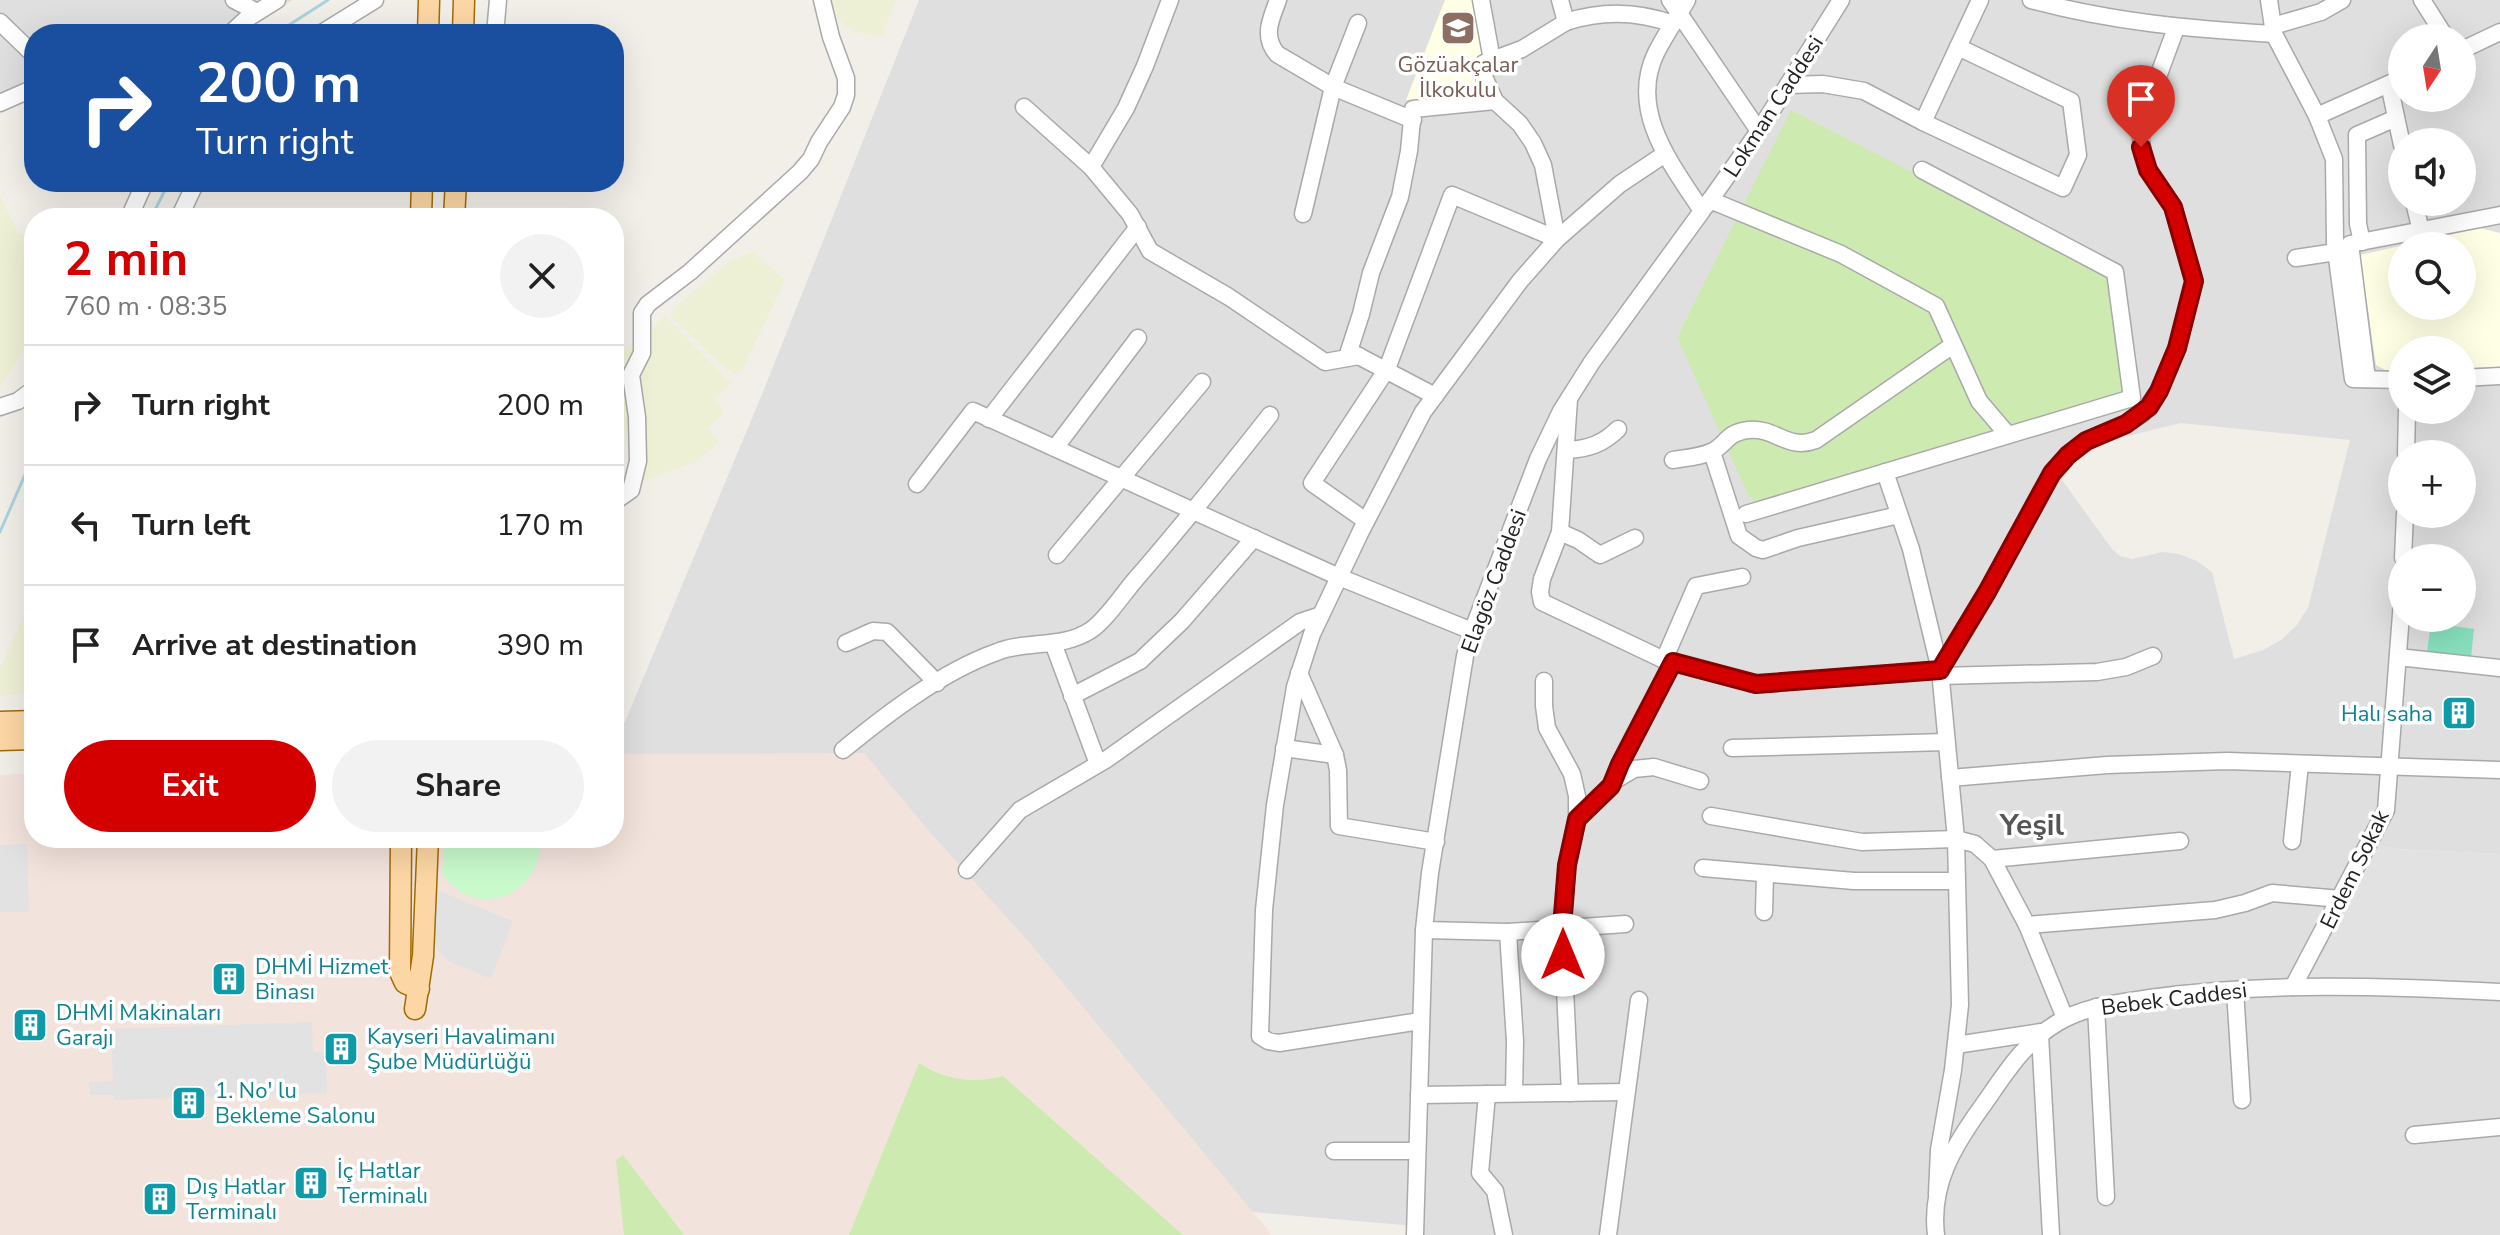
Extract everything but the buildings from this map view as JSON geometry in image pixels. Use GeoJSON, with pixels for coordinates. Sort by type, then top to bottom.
{"type":"FeatureCollection","features":[{"type":"Feature","properties":{"kind":"main road"},"geometry":{"type":"LineString","coordinates":[[428,24],[429,0]]}},
{"type":"Feature","properties":{"kind":"main road"},"geometry":{"type":"LineString","coordinates":[[463,24],[464,0]]}},
{"type":"Feature","properties":{"kind":"main road"},"geometry":{"type":"LineString","coordinates":[[0,722],[24,721]]}},
{"type":"Feature","properties":{"kind":"main road"},"geometry":{"type":"LineString","coordinates":[[0,740],[24,739]]}},
{"type":"Feature","properties":{"kind":"main road"},"geometry":{"type":"LineString","coordinates":[[401,848],[400,972],[417,999],[427,848]]}},
{"type":"Feature","properties":{"kind":"street"},"geometry":{"type":"LineString","coordinates":[[234,0],[257,12]]}},
{"type":"Feature","properties":{"kind":"street"},"geometry":{"type":"LineString","coordinates":[[242,24],[277,0]]}},
{"type":"Feature","properties":{"kind":"street"},"geometry":{"type":"LineString","coordinates":[[336,24],[375,0]]}},
{"type":"Feature","properties":{"kind":"street"},"geometry":{"type":"LineString","coordinates":[[496,24],[498,0]]}},
{"type":"Feature","properties":{"kind":"street"},"geometry":{"type":"LineString","coordinates":[[624,495],[631,490],[638,461],[637,417],[631,375],[642,353],[642,313],[648,304],[690,272],[806,166],[845,101],[846,78],[822,0]]}},
{"type":"Feature","properties":{"kind":"street"},"geometry":{"type":"LineString","coordinates":[[1091,167],[1126,108],[1170,0]]}},
{"type":"Feature","properties":{"kind":"street"},"geometry":{"type":"LineString","coordinates":[[1278,0],[1268,29],[1271,46],[1277,54],[1333,87],[1413,120]]}},
{"type":"Feature","properties":{"kind":"street"},"geometry":{"type":"LineString","coordinates":[[1481,0],[1492,60]]}},
{"type":"Feature","properties":{"kind":"street"},"geometry":{"type":"LineString","coordinates":[[1560,0],[1566,22]]}},
{"type":"Feature","properties":{"kind":"street","name":"Lokman Caddesi"},"geometry":{"type":"LineString","coordinates":[[1706,205],[1759,131],[1841,0]]}},
{"type":"Feature","properties":{"kind":"street"},"geometry":{"type":"LineString","coordinates":[[1923,122],[1980,0]]}},
{"type":"Feature","properties":{"kind":"street"},"geometry":{"type":"LineString","coordinates":[[2031,0],[2176,28],[2274,30],[2321,12],[2342,0]]}},
{"type":"Feature","properties":{"kind":"street"},"geometry":{"type":"LineString","coordinates":[[2269,0],[2274,30],[2317,116],[2334,159],[2336,252],[2353,379],[2388,380]]}},
{"type":"Feature","properties":{"kind":"street"},"geometry":{"type":"LineString","coordinates":[[2422,0],[2437,24]]}},
{"type":"Feature","properties":{"kind":"street"},"geometry":{"type":"LineString","coordinates":[[1557,239],[1543,165],[1520,124],[1495,101],[1481,70],[1484,63],[1522,49],[1566,22],[1591,15],[1645,15],[1677,10]]}},
{"type":"Feature","properties":{"kind":"street"},"geometry":{"type":"LineString","coordinates":[[1677,10],[1759,131]]}},
{"type":"Feature","properties":{"kind":"street"},"geometry":{"type":"LineString","coordinates":[[1677,10],[1655,54],[1648,83],[1651,122],[1665,154],[1706,205],[1841,254],[1936,306],[1979,401],[2008,435]]}},
{"type":"Feature","properties":{"kind":"street"},"geometry":{"type":"LineString","coordinates":[[0,22],[24,45]]}},
{"type":"Feature","properties":{"kind":"street"},"geometry":{"type":"LineString","coordinates":[[1303,214],[1333,87],[1358,23]]}},
{"type":"Feature","properties":{"kind":"street"},"geometry":{"type":"LineString","coordinates":[[1940,673],[2052,473],[2086,441],[2126,424],[2149,407],[2177,348],[2194,281],[2173,207],[2148,170],[2141,139],[2145,112],[2176,28]]}},
{"type":"Feature","properties":{"kind":"street"},"geometry":{"type":"LineString","coordinates":[[2476,43],[2500,32]]}},
{"type":"Feature","properties":{"kind":"street"},"geometry":{"type":"LineString","coordinates":[[1788,85],[1823,84],[1864,91],[2063,188],[2078,155],[2071,101],[1958,47]]}},
{"type":"Feature","properties":{"kind":"street"},"geometry":{"type":"LineString","coordinates":[[2317,116],[2388,84]]}},
{"type":"Feature","properties":{"kind":"street"},"geometry":{"type":"LineString","coordinates":[[0,103],[24,92]]}},
{"type":"Feature","properties":{"kind":"street"},"geometry":{"type":"LineString","coordinates":[[1435,396],[1349,351],[1371,273],[1400,197],[1413,109],[1495,101]]}},
{"type":"Feature","properties":{"kind":"street"},"geometry":{"type":"LineString","coordinates":[[1024,107],[1091,167],[1130,214],[1150,251],[1216,289],[1325,362],[1359,356]]}},
{"type":"Feature","properties":{"kind":"street"},"geometry":{"type":"LineString","coordinates":[[2396,112],[2398,128]]}},
{"type":"Feature","properties":{"kind":"street"},"geometry":{"type":"LineString","coordinates":[[2362,242],[2358,224],[2357,135],[2396,118]]}},
{"type":"Feature","properties":{"kind":"street"},"geometry":{"type":"LineString","coordinates":[[1420,1021],[1279,1043],[1260,1036],[1264,910],[1275,805],[1299,673],[1321,615],[1366,521],[1411,431],[1435,396],[1520,281],[1557,239],[1620,184],[1665,154]]}},
{"type":"Feature","properties":{"kind":"street"},"geometry":{"type":"LineString","coordinates":[[1746,514],[2132,398],[2115,272],[1922,170]]}},
{"type":"Feature","properties":{"kind":"street"},"geometry":{"type":"LineString","coordinates":[[1366,521],[1312,483],[1387,369],[1452,195],[1557,239]]}},
{"type":"Feature","properties":{"kind":"street","name":"Elagöz Caddesi"},"geometry":{"type":"LineString","coordinates":[[1415,1235],[1424,930],[1465,656],[1472,631],[1533,471],[1569,399],[1592,362],[1706,205]]}},
{"type":"Feature","properties":{"kind":"street"},"geometry":{"type":"LineString","coordinates":[[2367,379],[2350,244],[2500,215]]}},
{"type":"Feature","properties":{"kind":"street"},"geometry":{"type":"LineString","coordinates":[[2417,216],[2421,231]]}},
{"type":"Feature","properties":{"kind":"street"},"geometry":{"type":"LineString","coordinates":[[989,419],[1138,227]]}},
{"type":"Feature","properties":{"kind":"street"},"geometry":{"type":"LineString","coordinates":[[2296,258],[2336,252]]}},
{"type":"Feature","properties":{"kind":"street"},"geometry":{"type":"LineString","coordinates":[[1055,448],[1138,338]]}},
{"type":"Feature","properties":{"kind":"street"},"geometry":{"type":"LineString","coordinates":[[1673,460],[1712,452],[1728,436],[1745,430],[1762,430],[1796,444],[1816,440],[1953,345]]}},
{"type":"Feature","properties":{"kind":"street"},"geometry":{"type":"LineString","coordinates":[[2476,377],[2500,376]]}},
{"type":"Feature","properties":{"kind":"street"},"geometry":{"type":"LineString","coordinates":[[1057,555],[1202,382]]}},
{"type":"Feature","properties":{"kind":"street"},"geometry":{"type":"LineString","coordinates":[[0,407],[24,396]]}},
{"type":"Feature","properties":{"kind":"street"},"geometry":{"type":"LineString","coordinates":[[1569,399],[1560,532],[1542,579],[1542,602],[1669,661],[1756,684],[1940,673],[2097,672],[2126,667],[2153,656]]}},
{"type":"Feature","properties":{"kind":"street"},"geometry":{"type":"LineString","coordinates":[[917,484],[973,411],[1339,577],[1472,631]]}},
{"type":"Feature","properties":{"kind":"street"},"geometry":{"type":"LineString","coordinates":[[843,750],[937,683],[999,651],[1053,643],[1093,630],[1270,415]]}},
{"type":"Feature","properties":{"kind":"street"},"geometry":{"type":"LineString","coordinates":[[1567,450],[1595,446],[1618,429]]}},
{"type":"Feature","properties":{"kind":"street"},"geometry":{"type":"LineString","coordinates":[[1712,452],[1739,536],[1756,548],[1763,550],[1798,538],[1899,515]]}},
{"type":"Feature","properties":{"kind":"street"},"geometry":{"type":"LineString","coordinates":[[1885,472],[1911,549],[1940,673],[1956,839],[1960,1005],[1939,1150],[1937,1194]]}},
{"type":"Feature","properties":{"kind":"street"},"geometry":{"type":"LineString","coordinates":[[1560,532],[1600,555],[1635,538]]}},
{"type":"Feature","properties":{"kind":"street"},"geometry":{"type":"LineString","coordinates":[[1072,696],[1140,661],[1182,621],[1254,538]]}},
{"type":"Feature","properties":{"kind":"street"},"geometry":{"type":"LineString","coordinates":[[1611,786],[1669,661],[1696,586],[1742,577]]}},
{"type":"Feature","properties":{"kind":"street"},"geometry":{"type":"LineString","coordinates":[[967,870],[1020,810],[1098,764],[1300,622],[1321,615]]}},
{"type":"Feature","properties":{"kind":"street"},"geometry":{"type":"LineString","coordinates":[[846,643],[873,631],[887,632],[937,683]]}},
{"type":"Feature","properties":{"kind":"street","name":"Erdem Sokak"},"geometry":{"type":"LineString","coordinates":[[2293,987],[2386,810],[2400,632]]}},
{"type":"Feature","properties":{"kind":"street"},"geometry":{"type":"LineString","coordinates":[[1053,643],[1098,764]]}},
{"type":"Feature","properties":{"kind":"street"},"geometry":{"type":"LineString","coordinates":[[2398,657],[2500,668]]}},
{"type":"Feature","properties":{"kind":"street"},"geometry":{"type":"LineString","coordinates":[[1299,673],[1335,755],[1339,826],[1436,842]]}},
{"type":"Feature","properties":{"kind":"street"},"geometry":{"type":"LineString","coordinates":[[1544,681],[1547,728],[1572,774],[1577,796],[1577,819],[1567,865],[1562,927],[1570,1093]]}},
{"type":"Feature","properties":{"kind":"street"},"geometry":{"type":"LineString","coordinates":[[1732,748],[1946,742]]}},
{"type":"Feature","properties":{"kind":"street"},"geometry":{"type":"LineString","coordinates":[[1284,748],[1335,755]]}},
{"type":"Feature","properties":{"kind":"street"},"geometry":{"type":"LineString","coordinates":[[1950,778],[2107,765],[2227,761],[2500,770]]}},
{"type":"Feature","properties":{"kind":"street"},"geometry":{"type":"LineString","coordinates":[[2292,841],[2300,764]]}},
{"type":"Feature","properties":{"kind":"street"},"geometry":{"type":"LineString","coordinates":[[1577,819],[1628,772],[1648,767],[1661,768],[1700,781]]}},
{"type":"Feature","properties":{"kind":"street"},"geometry":{"type":"LineString","coordinates":[[1711,816],[1862,842],[1956,839],[1975,844],[1992,859],[2027,925],[2065,1018]]}},
{"type":"Feature","properties":{"kind":"street"},"geometry":{"type":"LineString","coordinates":[[1992,859],[2180,841]]}},
{"type":"Feature","properties":{"kind":"street"},"geometry":{"type":"LineString","coordinates":[[1703,868],[1854,881],[1956,881]]}},
{"type":"Feature","properties":{"kind":"street"},"geometry":{"type":"LineString","coordinates":[[1764,912],[1765,874]]}},
{"type":"Feature","properties":{"kind":"street"},"geometry":{"type":"LineString","coordinates":[[2027,925],[2215,910],[2272,893],[2341,899]]}},
{"type":"Feature","properties":{"kind":"street"},"geometry":{"type":"LineString","coordinates":[[1424,930],[1508,932],[1625,924]]}},
{"type":"Feature","properties":{"kind":"street"},"geometry":{"type":"LineString","coordinates":[[1508,932],[1515,1041],[1514,1093]]}},
{"type":"Feature","properties":{"kind":"street","name":"Bebek Caddesi"},"geometry":{"type":"LineString","coordinates":[[1936,1235],[1937,1194],[1944,1169],[1957,1142],[2016,1058],[2041,1033],[2065,1018],[2096,1007],[2164,996],[2235,990],[2293,987],[2435,988],[2500,992]]}},
{"type":"Feature","properties":{"kind":"street"},"geometry":{"type":"LineString","coordinates":[[2235,990],[2242,1100]]}},
{"type":"Feature","properties":{"kind":"street"},"geometry":{"type":"LineString","coordinates":[[1608,1235],[1639,1000]]}},
{"type":"Feature","properties":{"kind":"street"},"geometry":{"type":"LineString","coordinates":[[2096,1007],[2106,1197]]}},
{"type":"Feature","properties":{"kind":"street"},"geometry":{"type":"LineString","coordinates":[[1956,1045],[2041,1033],[2051,1235]]}},
{"type":"Feature","properties":{"kind":"street"},"geometry":{"type":"LineString","coordinates":[[1419,1095],[1626,1092]]}},
{"type":"Feature","properties":{"kind":"street"},"geometry":{"type":"LineString","coordinates":[[1487,1094],[1480,1173],[1495,1191],[1504,1235]]}},
{"type":"Feature","properties":{"kind":"street"},"geometry":{"type":"LineString","coordinates":[[2414,1135],[2500,1127]]}},
{"type":"Feature","properties":{"kind":"street"},"geometry":{"type":"LineString","coordinates":[[1334,1151],[1417,1151]]}},
{"type":"Feature","properties":{"kind":"shaded area"},"geometry":{"type":"Polygon","coordinates":[[[0,0],[293,0],[248,24],[24,24],[24,98],[0,108],[0,0]]]}},
{"type":"Feature","properties":{"kind":"shaded area"},"geometry":{"type":"Polygon","coordinates":[[[832,0],[896,0],[882,35],[875,36],[856,32],[843,24],[834,12],[832,0]]]}},
{"type":"Feature","properties":{"kind":"shaded area"},"geometry":{"type":"Polygon","coordinates":[[[919,0],[2500,0],[2500,854],[2396,849],[2373,844],[2500,991],[2500,1235],[1415,1235],[1415,1226],[1252,1212],[1046,963],[903,802],[624,766],[624,724],[763,392],[919,0]],[[1792,110],[1677,337],[2117,395],[2123,388],[1792,110]],[[2181,423],[2107,441],[2077,460],[2062,480],[2120,556],[2132,559],[2162,552],[2179,554],[2197,561],[2212,572],[2234,659],[2263,650],[2281,640],[2296,626],[2308,608],[2350,440],[2181,423]]]}},
{"type":"Feature","properties":{"kind":"shaded area","name":"Gözüakçalar İlkokulu"},"geometry":{"type":"Polygon","coordinates":[[[1445,0],[1476,0],[1486,55],[1477,56],[1476,64],[1484,93],[1406,100],[1445,0]]]}},
{"type":"Feature","properties":{"kind":"shaded area"},"geometry":{"type":"Polygon","coordinates":[[[0,195],[17,232],[24,236],[24,348],[0,388],[0,195]]]}},
{"type":"Feature","properties":{"kind":"shaded area"},"geometry":{"type":"Polygon","coordinates":[[[2480,228],[2500,233],[2500,367],[2476,368],[2476,336],[2388,336],[2388,370],[2376,365],[2360,255],[2388,249],[2388,320],[2476,320],[2476,232],[2462,232],[2480,228]]]}},
{"type":"Feature","properties":{"kind":"shaded area"},"geometry":{"type":"Polygon","coordinates":[[[753,251],[785,280],[742,371],[733,375],[672,318],[671,313],[727,263],[753,251]]]}},
{"type":"Feature","properties":{"kind":"shaded area"},"geometry":{"type":"Polygon","coordinates":[[[665,316],[731,383],[714,399],[724,412],[708,428],[719,442],[694,463],[646,480],[641,480],[631,470],[624,425],[624,351],[665,316]]]}},
{"type":"Feature","properties":{"kind":"shaded area"},"geometry":{"type":"Polygon","coordinates":[[[24,615],[24,693],[0,696],[0,669],[24,615]]]}},
{"type":"Feature","properties":{"kind":"shaded area"},"geometry":{"type":"Polygon","coordinates":[[[864,753],[938,842],[1024,936],[1272,1235],[0,1235],[0,775],[24,774],[24,848],[624,848],[624,754],[864,753]]]}},
{"type":"Feature","properties":{"kind":"shaded area"},"geometry":{"type":"Polygon","coordinates":[[[24,844],[24,848],[27,848],[29,912],[0,912],[0,845],[24,844]]]}},
{"type":"Feature","properties":{"kind":"shaded area"},"geometry":{"type":"Polygon","coordinates":[[[2374,844],[2396,849],[2500,854],[2500,993],[2301,987],[2374,844]]]}},
{"type":"Feature","properties":{"kind":"shaded area"},"geometry":{"type":"Polygon","coordinates":[[[432,888],[513,921],[491,979],[448,961],[437,949],[432,933],[432,888]]]}},
{"type":"Feature","properties":{"kind":"shaded area"},"geometry":{"type":"Polygon","coordinates":[[[312,1022],[313,1052],[326,1052],[327,1093],[114,1100],[114,1095],[90,1095],[89,1082],[113,1081],[111,1029],[312,1022]]]}},
{"type":"Feature","properties":{"kind":"green space"},"geometry":{"type":"Polygon","coordinates":[[[1791,110],[2101,269],[2108,276],[2123,388],[2120,392],[1757,503],[1748,495],[1677,337],[1791,110]]]}},
{"type":"Feature","properties":{"kind":"green space"},"geometry":{"type":"Polygon","coordinates":[[[2430,632],[2474,632],[2471,658],[2427,652],[2430,632]]]}},
{"type":"Feature","properties":{"kind":"green space"},"geometry":{"type":"Polygon","coordinates":[[[444,848],[539,848],[536,865],[522,886],[499,897],[472,897],[459,891],[442,874],[444,848]]]}},
{"type":"Feature","properties":{"kind":"green space"},"geometry":{"type":"Polygon","coordinates":[[[919,1063],[960,1079],[981,1080],[1003,1076],[1183,1235],[849,1235],[919,1063]]]}},
{"type":"Feature","properties":{"kind":"green space"},"geometry":{"type":"Polygon","coordinates":[[[623,1155],[684,1235],[624,1235],[616,1160],[623,1155]]]}},
{"type":"Feature","properties":{"kind":"waterway"},"geometry":{"type":"LineString","coordinates":[[291,24],[328,0]]}},
{"type":"Feature","properties":{"kind":"waterway"},"geometry":{"type":"LineString","coordinates":[[156,208],[164,192]]}},
{"type":"Feature","properties":{"kind":"waterway"},"geometry":{"type":"LineString","coordinates":[[0,532],[24,477]]}},
{"type":"Feature","properties":{"kind":"place","name":"Gözüakçalar İlkokulu"},"geometry":{"type":"Point","coordinates":[1458,28]}},
{"type":"Feature","properties":{"kind":"place","name":"Halı saha"},"geometry":{"type":"Point","coordinates":[2459,713]}},
{"type":"Feature","properties":{"kind":"place","name":"DHMİ Hizmet Binası"},"geometry":{"type":"Point","coordinates":[229,979]}},
{"type":"Feature","properties":{"kind":"place","name":"DHMİ Makinaları Garajı"},"geometry":{"type":"Point","coordinates":[30,1025]}},
{"type":"Feature","properties":{"kind":"place","name":"Kayseri Havalimanı Şube Müdürlüğü"},"geometry":{"type":"Point","coordinates":[341,1049]}},
{"type":"Feature","properties":{"kind":"place","name":"1. No' lu Bekleme Salonu"},"geometry":{"type":"Point","coordinates":[189,1103]}},
{"type":"Feature","properties":{"kind":"place","name":"İç Hatlar Terminalı"},"geometry":{"type":"Point","coordinates":[311,1183]}},
{"type":"Feature","properties":{"kind":"place","name":"Dış Hatlar Terminalı"},"geometry":{"type":"Point","coordinates":[160,1199]}},
{"type":"Feature","properties":{"kind":"district","name":"Yeşil"},"geometry":{"type":"Point","coordinates":[2032,825]}},
{"type":"Feature","properties":{"kind":"route"},"geometry":{"type":"LineString","coordinates":[[1563,955],[1567,865],[1577,819],[1611,786],[1673,662],[1756,684],[1940,670],[2052,473],[2077,447],[2134,420],[2149,407],[2159,391],[2183,330],[2194,281],[2173,207],[2148,170],[2141,147]]}}]}
